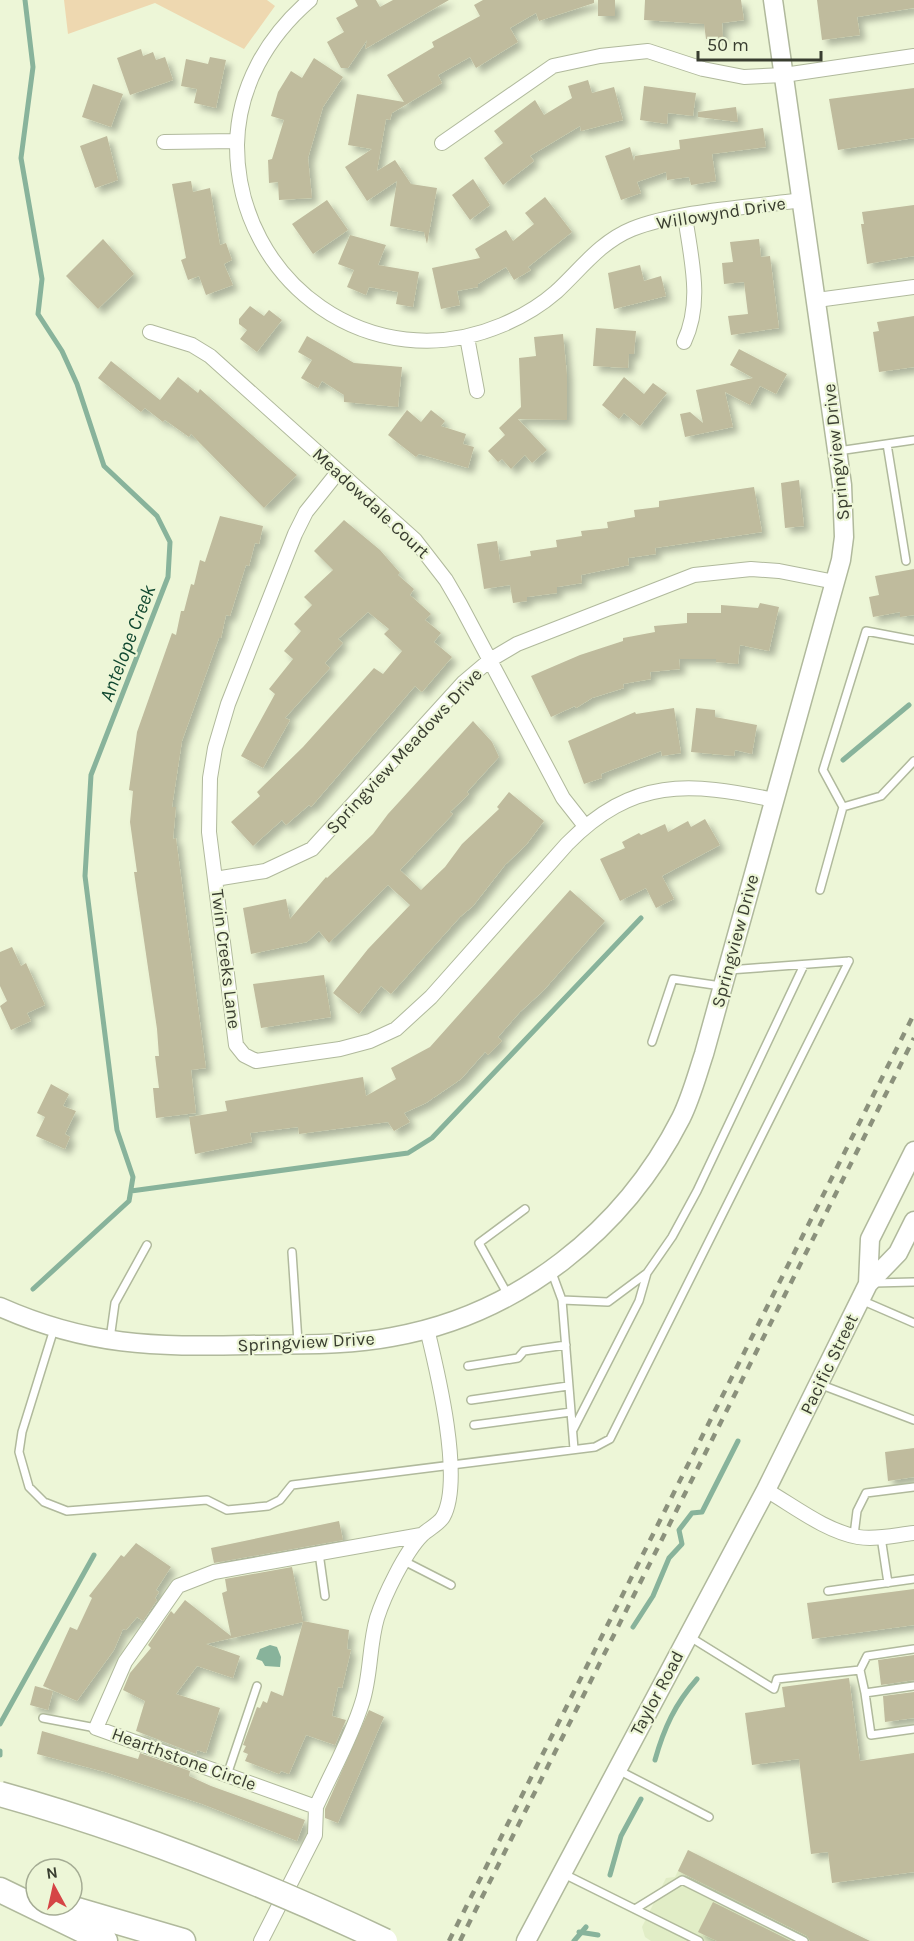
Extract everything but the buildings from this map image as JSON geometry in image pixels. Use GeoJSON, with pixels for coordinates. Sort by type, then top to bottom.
{"type":"FeatureCollection","features":[{"type":"Feature","properties":{"kind":"highway"},"geometry":{"type":"LineString","coordinates":[[0,1794],[137,1837],[201,1861],[301,1902],[385,1941]]}},
{"type":"Feature","properties":{"kind":"highway"},"geometry":{"type":"LineString","coordinates":[[0,1889],[24,1895]]}},
{"type":"Feature","properties":{"kind":"highway"},"geometry":{"type":"LineString","coordinates":[[0,1889],[105,1941]]}},
{"type":"Feature","properties":{"kind":"highway"},"geometry":{"type":"LineString","coordinates":[[84,1912],[183,1941]]}},
{"type":"Feature","properties":{"kind":"street","name":"Willowynd Drive"},"geometry":{"type":"LineString","coordinates":[[310,0],[276,34],[248,83],[240,111],[237,141],[238,169],[242,195],[262,243],[278,268],[319,308],[342,322],[370,332],[431,340],[467,337],[502,325],[533,309],[555,292],[588,259],[621,235],[657,221],[802,200]]}},
{"type":"Feature","properties":{"kind":"street","name":"Springview Drive"},"geometry":{"type":"LineString","coordinates":[[0,1307],[54,1329],[110,1341],[176,1346],[365,1342],[427,1329],[461,1319],[510,1297],[551,1270],[609,1221],[633,1194],[667,1143],[682,1116],[694,1086],[835,582],[844,537],[838,451],[773,0]]}},
{"type":"Feature","properties":{"kind":"street"},"geometry":{"type":"LineString","coordinates":[[442,143],[553,66],[600,56],[648,51],[723,74],[744,77],[784,75],[914,56]]}},
{"type":"Feature","properties":{"kind":"street"},"geometry":{"type":"LineString","coordinates":[[164,142],[237,141]]}},
{"type":"Feature","properties":{"kind":"street"},"geometry":{"type":"LineString","coordinates":[[684,342],[693,323],[696,294],[685,216]]}},
{"type":"Feature","properties":{"kind":"street"},"geometry":{"type":"LineString","coordinates":[[817,300],[914,287]]}},
{"type":"Feature","properties":{"kind":"street","name":"Meadowdale Court"},"geometry":{"type":"LineString","coordinates":[[150,332],[192,345],[210,356],[394,520],[431,559],[460,604],[563,798],[585,826]]}},
{"type":"Feature","properties":{"kind":"street"},"geometry":{"type":"LineString","coordinates":[[467,337],[477,391]]}},
{"type":"Feature","properties":{"kind":"street","name":"Twin Creeks Lane"},"geometry":{"type":"LineString","coordinates":[[338,472],[306,512],[295,534],[221,726],[215,748],[208,805],[215,879],[237,1045],[244,1055],[256,1061],[340,1049],[370,1041],[396,1029],[431,997],[585,826],[627,801],[674,788],[725,790],[774,800]]}},
{"type":"Feature","properties":{"kind":"street","name":"Springview Meadows Drive"},"geometry":{"type":"LineString","coordinates":[[215,879],[265,871],[312,849],[464,682],[490,660],[517,644],[694,575],[722,570],[751,569],[779,571],[835,582]]}},
{"type":"Feature","properties":{"kind":"street","name":"Pacific Street"},"geometry":{"type":"LineString","coordinates":[[864,1292],[870,1239],[914,1152]]}},
{"type":"Feature","properties":{"kind":"street","name":"Pacific Street"},"geometry":{"type":"LineString","coordinates":[[789,1445],[864,1292],[898,1253],[914,1221]]}},
{"type":"Feature","properties":{"kind":"street"},"geometry":{"type":"LineString","coordinates":[[261,1941],[315,1835],[316,1807],[362,1704],[372,1662],[377,1619],[404,1561],[421,1535],[442,1518],[448,1497],[449,1465],[442,1392],[427,1329]]}},
{"type":"Feature","properties":{"kind":"street","name":"Taylor Road"},"geometry":{"type":"LineString","coordinates":[[526,1941],[789,1445]]}},
{"type":"Feature","properties":{"kind":"street"},"geometry":{"type":"LineString","coordinates":[[766,1490],[837,1530],[854,1535],[881,1537],[914,1533]]}},
{"type":"Feature","properties":{"kind":"street","name":"Hearthstone Circle"},"geometry":{"type":"LineString","coordinates":[[316,1807],[96,1728],[125,1662],[178,1586],[213,1572],[421,1535]]}},
{"type":"Feature","properties":{"kind":"lane"},"geometry":{"type":"LineString","coordinates":[[838,451],[914,440]]}},
{"type":"Feature","properties":{"kind":"lane"},"geometry":{"type":"LineString","coordinates":[[886,444],[906,561]]}},
{"type":"Feature","properties":{"kind":"lane"},"geometry":{"type":"LineString","coordinates":[[820,890],[843,807],[823,770],[866,631],[914,640]]}},
{"type":"Feature","properties":{"kind":"lane"},"geometry":{"type":"LineString","coordinates":[[843,807],[881,796],[914,761]]}},
{"type":"Feature","properties":{"kind":"lane"},"geometry":{"type":"LineString","coordinates":[[54,1329],[22,1432],[19,1452],[28,1487],[44,1502],[67,1511],[207,1500],[227,1510],[268,1506],[280,1500],[292,1485],[595,1447],[610,1439],[849,961],[804,964],[725,978],[673,979],[652,1042]]}},
{"type":"Feature","properties":{"kind":"lane"},"geometry":{"type":"LineString","coordinates":[[562,1300],[608,1302],[647,1273],[672,1237],[697,1191],[804,964]]}},
{"type":"Feature","properties":{"kind":"lane"},"geometry":{"type":"LineString","coordinates":[[510,1297],[479,1243],[525,1209]]}},
{"type":"Feature","properties":{"kind":"lane"},"geometry":{"type":"LineString","coordinates":[[110,1341],[115,1304],[147,1245]]}},
{"type":"Feature","properties":{"kind":"lane"},"geometry":{"type":"LineString","coordinates":[[292,1252],[298,1344]]}},
{"type":"Feature","properties":{"kind":"lane"},"geometry":{"type":"LineString","coordinates":[[551,1270],[562,1300],[574,1449]]}},
{"type":"Feature","properties":{"kind":"lane"},"geometry":{"type":"LineString","coordinates":[[573,1430],[639,1301],[647,1273]]}},
{"type":"Feature","properties":{"kind":"lane"},"geometry":{"type":"LineString","coordinates":[[864,1292],[914,1282]]}},
{"type":"Feature","properties":{"kind":"lane"},"geometry":{"type":"LineString","coordinates":[[864,1292],[914,1323]]}},
{"type":"Feature","properties":{"kind":"lane"},"geometry":{"type":"LineString","coordinates":[[468,1366],[518,1358],[524,1351],[566,1345]]}},
{"type":"Feature","properties":{"kind":"lane"},"geometry":{"type":"LineString","coordinates":[[819,1384],[914,1420]]}},
{"type":"Feature","properties":{"kind":"lane"},"geometry":{"type":"LineString","coordinates":[[471,1400],[568,1386]]}},
{"type":"Feature","properties":{"kind":"lane"},"geometry":{"type":"LineString","coordinates":[[474,1425],[571,1412]]}},
{"type":"Feature","properties":{"kind":"lane"},"geometry":{"type":"LineString","coordinates":[[854,1535],[857,1510],[866,1493],[914,1487]]}},
{"type":"Feature","properties":{"kind":"lane"},"geometry":{"type":"LineString","coordinates":[[881,1537],[888,1583]]}},
{"type":"Feature","properties":{"kind":"lane"},"geometry":{"type":"LineString","coordinates":[[319,1553],[325,1596]]}},
{"type":"Feature","properties":{"kind":"lane"},"geometry":{"type":"LineString","coordinates":[[404,1561],[451,1585]]}},
{"type":"Feature","properties":{"kind":"lane"},"geometry":{"type":"LineString","coordinates":[[828,1591],[914,1579]]}},
{"type":"Feature","properties":{"kind":"lane"},"geometry":{"type":"LineString","coordinates":[[687,1636],[774,1689],[777,1679],[860,1670]]}},
{"type":"Feature","properties":{"kind":"lane"},"geometry":{"type":"LineString","coordinates":[[914,1649],[867,1656],[860,1670],[871,1735],[914,1729]]}},
{"type":"Feature","properties":{"kind":"lane"},"geometry":{"type":"LineString","coordinates":[[227,1775],[257,1686]]}},
{"type":"Feature","properties":{"kind":"lane"},"geometry":{"type":"LineString","coordinates":[[865,1693],[914,1686]]}},
{"type":"Feature","properties":{"kind":"lane"},"geometry":{"type":"LineString","coordinates":[[42,1718],[96,1728]]}},
{"type":"Feature","properties":{"kind":"lane"},"geometry":{"type":"LineString","coordinates":[[616,1768],[709,1817]]}},
{"type":"Feature","properties":{"kind":"lane"},"geometry":{"type":"LineString","coordinates":[[561,1873],[699,1941]]}},
{"type":"Feature","properties":{"kind":"lane"},"geometry":{"type":"LineString","coordinates":[[635,1909],[682,1880],[804,1941]]}},
{"type":"Feature","properties":{"kind":"shaded area"},"geometry":{"type":"Polygon","coordinates":[[[64,0],[267,0],[275,6],[244,49],[155,3],[68,34],[64,0]]]}},
{"type":"Feature","properties":{"kind":"shaded area"},"geometry":{"type":"Polygon","coordinates":[[[270,1645],[277,1647],[281,1657],[280,1667],[265,1666],[262,1661],[256,1659],[260,1649],[270,1645]]]}},
{"type":"Feature","properties":{"kind":"shaded area"},"geometry":{"type":"Polygon","coordinates":[[[688,1850],[869,1941],[651,1941],[645,1937],[642,1927],[666,1878],[675,1877],[688,1850]]]}},
{"type":"Feature","properties":{"kind":"waterway","name":"Antelope Creek"},"geometry":{"type":"LineString","coordinates":[[25,0],[33,67],[21,158],[42,279],[38,314],[62,351],[77,384],[104,466],[157,516],[170,542],[168,577],[91,775],[85,876],[117,1130],[133,1177],[129,1201],[33,1289]]}},
{"type":"Feature","properties":{"kind":"waterway"},"geometry":{"type":"LineString","coordinates":[[843,760],[909,705]]}},
{"type":"Feature","properties":{"kind":"waterway"},"geometry":{"type":"LineString","coordinates":[[131,1191],[408,1153],[432,1138],[641,918]]}},
{"type":"Feature","properties":{"kind":"waterway"},"geometry":{"type":"LineString","coordinates":[[633,1627],[653,1596],[669,1558],[682,1544],[679,1530],[692,1513],[702,1512],[738,1441]]}},
{"type":"Feature","properties":{"kind":"waterway"},"geometry":{"type":"LineString","coordinates":[[0,1724],[94,1555]]}},
{"type":"Feature","properties":{"kind":"waterway"},"geometry":{"type":"LineString","coordinates":[[655,1760],[671,1717],[697,1679]]}},
{"type":"Feature","properties":{"kind":"waterway"},"geometry":{"type":"LineString","coordinates":[[610,1875],[621,1836],[641,1799]]}},
{"type":"Feature","properties":{"kind":"waterway"},"geometry":{"type":"LineString","coordinates":[[574,1941],[586,1927]]}},
{"type":"Feature","properties":{"kind":"waterway"},"geometry":{"type":"LineString","coordinates":[[579,1932],[598,1935]]}},
{"type":"Feature","properties":{"kind":"railway"},"geometry":{"type":"LineString","coordinates":[[449,1941],[914,1014]]}},
{"type":"Feature","properties":{"kind":"railway"},"geometry":{"type":"LineString","coordinates":[[460,1941],[914,1038]]}}]}
